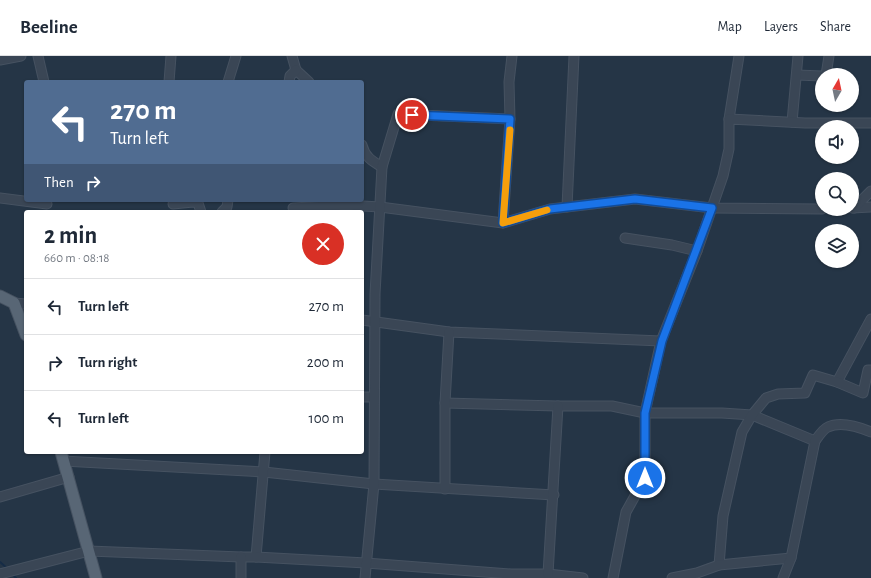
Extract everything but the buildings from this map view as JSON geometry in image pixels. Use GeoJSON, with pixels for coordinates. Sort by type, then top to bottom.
{"type":"FeatureCollection","features":[{"type":"Feature","properties":{"kind":"main road"},"geometry":{"type":"LineString","coordinates":[[0,296],[14,303],[24,330]]}},
{"type":"Feature","properties":{"kind":"main road"},"geometry":{"type":"LineString","coordinates":[[62,456],[96,578]]}},
{"type":"Feature","properties":{"kind":"street"},"geometry":{"type":"LineString","coordinates":[[0,60],[21,56]]}},
{"type":"Feature","properties":{"kind":"street"},"geometry":{"type":"LineString","coordinates":[[38,56],[44,80]]}},
{"type":"Feature","properties":{"kind":"street"},"geometry":{"type":"LineString","coordinates":[[169,80],[171,56]]}},
{"type":"Feature","properties":{"kind":"street"},"geometry":{"type":"LineString","coordinates":[[229,80],[236,56]]}},
{"type":"Feature","properties":{"kind":"street"},"geometry":{"type":"LineString","coordinates":[[292,56],[296,70],[307,80]]}},
{"type":"Feature","properties":{"kind":"street"},"geometry":{"type":"LineString","coordinates":[[503,223],[510,119],[509,82],[512,56]]}},
{"type":"Feature","properties":{"kind":"street"},"geometry":{"type":"LineString","coordinates":[[567,207],[572,72],[574,56]]}},
{"type":"Feature","properties":{"kind":"street"},"geometry":{"type":"LineString","coordinates":[[613,578],[626,512],[645,478],[645,413],[662,341],[712,208],[729,148],[729,120],[738,56]]}},
{"type":"Feature","properties":{"kind":"street"},"geometry":{"type":"LineString","coordinates":[[792,122],[798,56]]}},
{"type":"Feature","properties":{"kind":"street"},"geometry":{"type":"LineString","coordinates":[[827,68],[829,56]]}},
{"type":"Feature","properties":{"kind":"street"},"geometry":{"type":"LineString","coordinates":[[232,68],[234,80]]}},
{"type":"Feature","properties":{"kind":"street"},"geometry":{"type":"LineString","coordinates":[[289,80],[290,76],[296,70]]}},
{"type":"Feature","properties":{"kind":"street"},"geometry":{"type":"LineString","coordinates":[[797,75],[815,76]]}},
{"type":"Feature","properties":{"kind":"street"},"geometry":{"type":"LineString","coordinates":[[365,578],[374,484],[375,321],[382,167],[398,114],[510,119]]}},
{"type":"Feature","properties":{"kind":"street"},"geometry":{"type":"LineString","coordinates":[[729,120],[805,123],[871,123]]}},
{"type":"Feature","properties":{"kind":"street"},"geometry":{"type":"LineString","coordinates":[[364,152],[370,160],[382,167]]}},
{"type":"Feature","properties":{"kind":"street"},"geometry":{"type":"LineString","coordinates":[[859,202],[871,191]]}},
{"type":"Feature","properties":{"kind":"street"},"geometry":{"type":"LineString","coordinates":[[0,198],[24,202]]}},
{"type":"Feature","properties":{"kind":"street"},"geometry":{"type":"LineString","coordinates":[[292,207],[346,205],[380,207],[503,223],[550,209],[635,199],[712,208],[815,209]]}},
{"type":"Feature","properties":{"kind":"street"},"geometry":{"type":"LineString","coordinates":[[27,202],[47,205]]}},
{"type":"Feature","properties":{"kind":"street"},"geometry":{"type":"LineString","coordinates":[[173,205],[193,202],[198,203],[200,210]]}},
{"type":"Feature","properties":{"kind":"street"},"geometry":{"type":"LineString","coordinates":[[859,208],[871,207]]}},
{"type":"Feature","properties":{"kind":"street"},"geometry":{"type":"LineString","coordinates":[[625,238],[672,244],[697,251]]}},
{"type":"Feature","properties":{"kind":"street"},"geometry":{"type":"LineString","coordinates":[[14,303],[24,304]]}},
{"type":"Feature","properties":{"kind":"street"},"geometry":{"type":"LineString","coordinates":[[837,382],[871,319]]}},
{"type":"Feature","properties":{"kind":"street"},"geometry":{"type":"LineString","coordinates":[[364,320],[449,332],[662,341]]}},
{"type":"Feature","properties":{"kind":"street"},"geometry":{"type":"LineString","coordinates":[[445,489],[445,403],[449,332]]}},
{"type":"Feature","properties":{"kind":"street"},"geometry":{"type":"LineString","coordinates":[[719,565],[724,516],[742,432],[752,415],[766,398],[778,394],[805,393],[813,375],[837,382],[863,393],[868,370],[871,370]]}},
{"type":"Feature","properties":{"kind":"street"},"geometry":{"type":"LineString","coordinates":[[364,396],[374,397]]}},
{"type":"Feature","properties":{"kind":"street"},"geometry":{"type":"LineString","coordinates":[[445,403],[612,406],[645,413],[722,412],[752,415],[815,441]]}},
{"type":"Feature","properties":{"kind":"street"},"geometry":{"type":"LineString","coordinates":[[548,574],[554,495],[558,406]]}},
{"type":"Feature","properties":{"kind":"street"},"geometry":{"type":"LineString","coordinates":[[783,578],[791,558],[815,441],[827,427],[840,425],[859,427],[871,432]]}},
{"type":"Feature","properties":{"kind":"street"},"geometry":{"type":"LineString","coordinates":[[256,557],[265,454]]}},
{"type":"Feature","properties":{"kind":"street"},"geometry":{"type":"LineString","coordinates":[[62,456],[264,472],[374,484],[554,495]]}},
{"type":"Feature","properties":{"kind":"street"},"geometry":{"type":"LineString","coordinates":[[0,497],[69,477]]}},
{"type":"Feature","properties":{"kind":"street"},"geometry":{"type":"LineString","coordinates":[[0,574],[89,551],[366,562],[510,576],[548,574],[583,578]]}},
{"type":"Feature","properties":{"kind":"street"},"geometry":{"type":"LineString","coordinates":[[241,557],[241,578]]}},
{"type":"Feature","properties":{"kind":"street"},"geometry":{"type":"LineString","coordinates":[[672,578],[697,573],[719,565],[791,558]]}},
{"type":"Feature","properties":{"kind":"waterway"},"geometry":{"type":"LineString","coordinates":[[0,562],[8,569]]}},
{"type":"Feature","properties":{"kind":"waterway"},"geometry":{"type":"LineString","coordinates":[[12,574],[16,578]]}},
{"type":"Feature","properties":{"kind":"slow traffic"},"geometry":{"type":"LineString","coordinates":[[510,130],[503,223],[547,210]]}},
{"type":"Feature","properties":{"kind":"route"},"geometry":{"type":"LineString","coordinates":[[412,115],[510,119],[503,223],[550,209],[635,199],[712,208],[662,341],[645,413],[645,478]]}}]}
